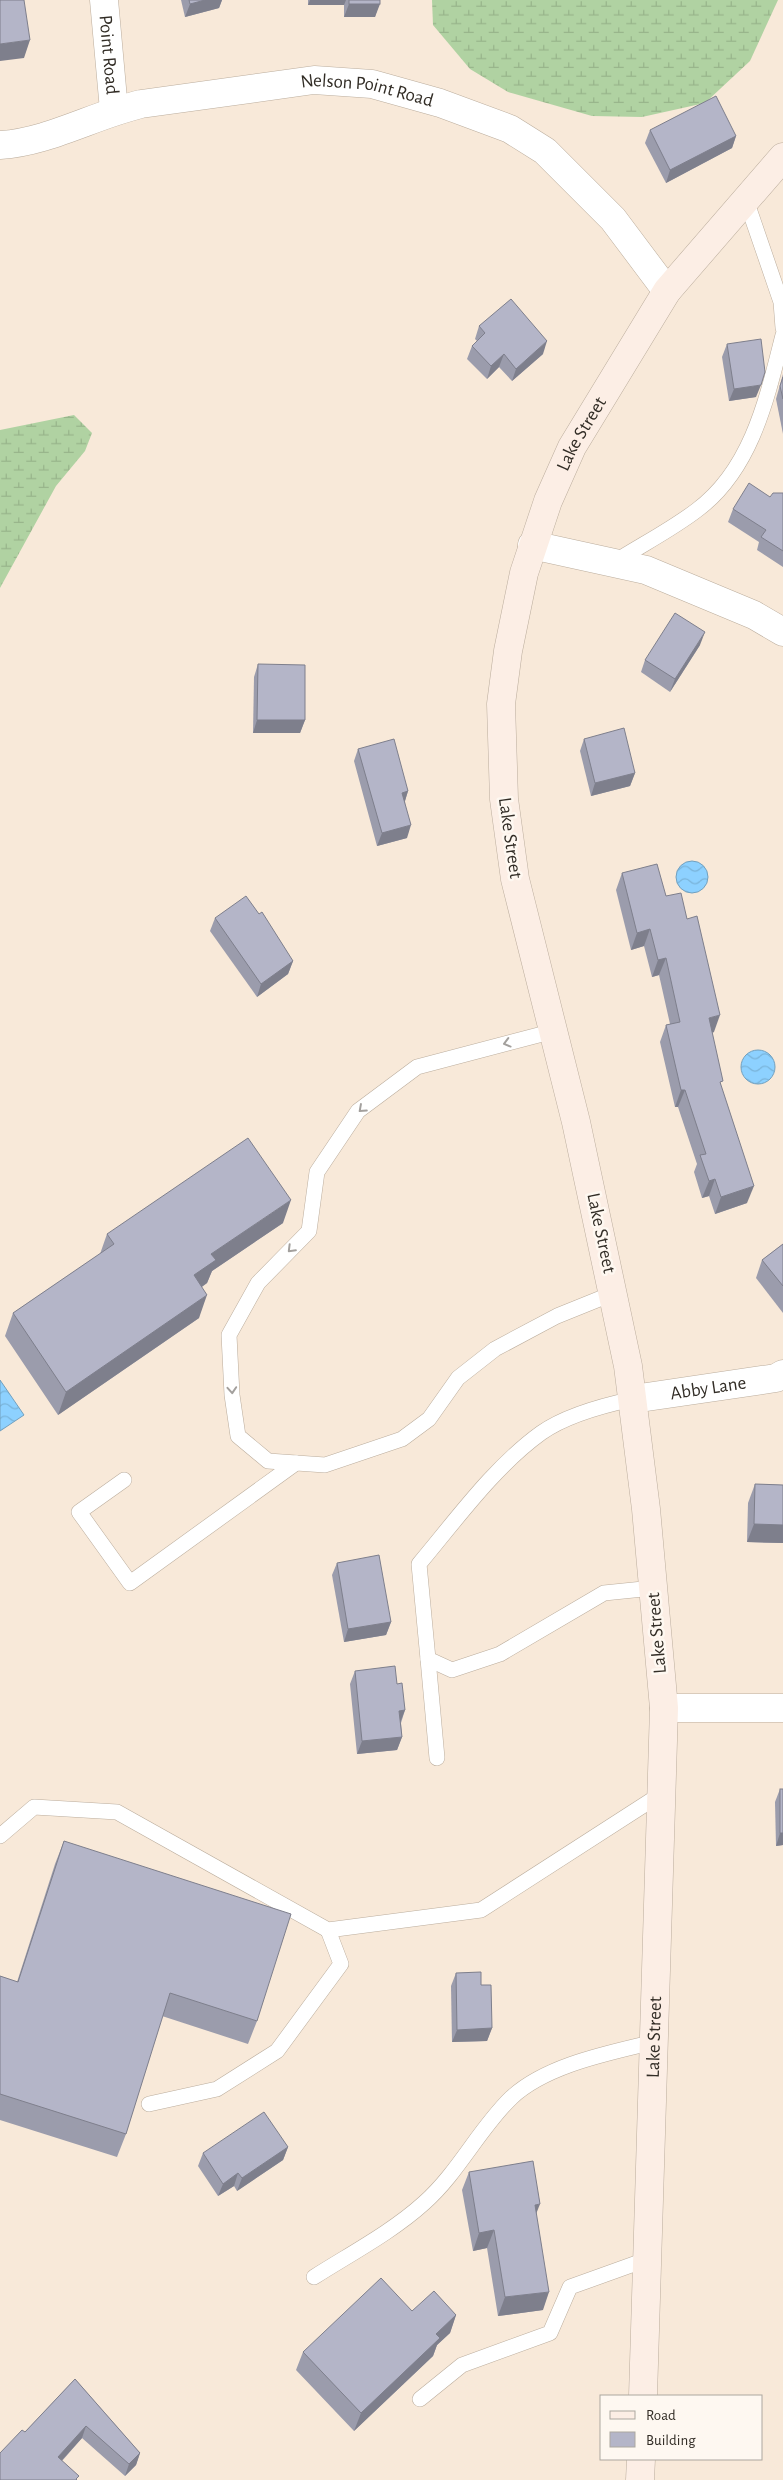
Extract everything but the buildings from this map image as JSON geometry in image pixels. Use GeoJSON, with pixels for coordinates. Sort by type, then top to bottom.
{"type":"FeatureCollection","features":[{"type":"Feature","properties":{"kind":"main road","name":"Lake Street"},"geometry":{"type":"LineString","coordinates":[[643,2395],[664,1708],[633,1399],[614,1293],[554,1031],[515,879],[506,826],[501,767],[501,712],[504,678],[518,599],[532,545],[548,501],[572,447],[667,290],[783,157]]}},
{"type":"Feature","properties":{"kind":"main road"},"geometry":{"type":"LineString","coordinates":[[640,2480],[641,2460]]}},
{"type":"Feature","properties":{"kind":"street","name":"Point Road"},"geometry":{"type":"LineString","coordinates":[[104,0],[114,110]]}},
{"type":"Feature","properties":{"kind":"street","name":"Nelson Point Road"},"geometry":{"type":"LineString","coordinates":[[0,146],[16,144],[81,124],[114,110],[216,92],[314,80],[372,84],[440,103],[510,128],[545,151],[613,219],[667,290]]}},
{"type":"Feature","properties":{"kind":"street"},"geometry":{"type":"LineString","coordinates":[[532,545],[655,574],[754,615],[783,632]]}},
{"type":"Feature","properties":{"kind":"street","name":"Abby Lane"},"geometry":{"type":"LineString","coordinates":[[633,1399],[776,1378],[783,1374]]}},
{"type":"Feature","properties":{"kind":"street"},"geometry":{"type":"LineString","coordinates":[[664,1708],[783,1708]]}},
{"type":"Feature","properties":{"kind":"lane"},"geometry":{"type":"LineString","coordinates":[[746,200],[781,302],[783,328]]}},
{"type":"Feature","properties":{"kind":"lane"},"geometry":{"type":"LineString","coordinates":[[613,563],[698,509],[730,477],[749,445],[765,403],[783,335]]}},
{"type":"Feature","properties":{"kind":"lane"},"geometry":{"type":"LineString","coordinates":[[554,1031],[417,1067],[358,1111],[317,1172],[309,1231],[258,1283],[229,1335],[232,1395],[238,1436],[268,1461],[325,1465],[402,1439],[429,1419],[458,1378],[495,1349],[557,1316],[614,1293]]}},
{"type":"Feature","properties":{"kind":"lane"},"geometry":{"type":"LineString","coordinates":[[437,1758],[419,1564],[494,1476],[542,1433],[597,1407],[633,1399]]}},
{"type":"Feature","properties":{"kind":"lane"},"geometry":{"type":"LineString","coordinates":[[124,1480],[79,1512],[130,1583],[296,1463]]}},
{"type":"Feature","properties":{"kind":"lane"},"geometry":{"type":"LineString","coordinates":[[428,1659],[452,1670],[500,1654],[604,1593],[653,1588]]}},
{"type":"Feature","properties":{"kind":"lane"},"geometry":{"type":"LineString","coordinates":[[0,1836],[34,1807],[117,1812],[328,1930],[481,1910],[661,1794]]}},
{"type":"Feature","properties":{"kind":"lane"},"geometry":{"type":"LineString","coordinates":[[149,2104],[217,2088],[277,2051],[340,1964],[328,1930]]}},
{"type":"Feature","properties":{"kind":"lane"},"geometry":{"type":"LineString","coordinates":[[314,2277],[423,2204],[442,2186],[510,2099],[528,2085],[590,2058],[654,2042]]}},
{"type":"Feature","properties":{"kind":"lane"},"geometry":{"type":"LineString","coordinates":[[420,2399],[462,2365],[550,2333],[570,2287],[648,2259]]}},
{"type":"Feature","properties":{"kind":"green space"},"geometry":{"type":"Polygon","coordinates":[[[432,0],[778,0],[750,61],[705,103],[642,117],[592,116],[508,92],[470,69],[433,25],[432,0]]]}},
{"type":"Feature","properties":{"kind":"green space"},"geometry":{"type":"Polygon","coordinates":[[[74,415],[92,433],[85,451],[56,486],[0,588],[0,430],[74,415]]]}},
{"type":"Feature","properties":{"kind":"water"},"geometry":{"type":"Polygon","coordinates":[[[692,861],[698,862],[703,866],[707,871],[707,883],[703,888],[698,892],[692,893],[686,892],[681,888],[677,883],[676,877],[677,871],[681,866],[686,862],[692,861]]]}},
{"type":"Feature","properties":{"kind":"water"},"geometry":{"type":"Polygon","coordinates":[[[758,1050],[770,1055],[775,1067],[770,1079],[758,1084],[746,1079],[741,1067],[746,1055],[758,1050]]]}},
{"type":"Feature","properties":{"kind":"water"},"geometry":{"type":"Polygon","coordinates":[[[0,1380],[24,1415],[0,1431],[0,1380]]]}}]}
